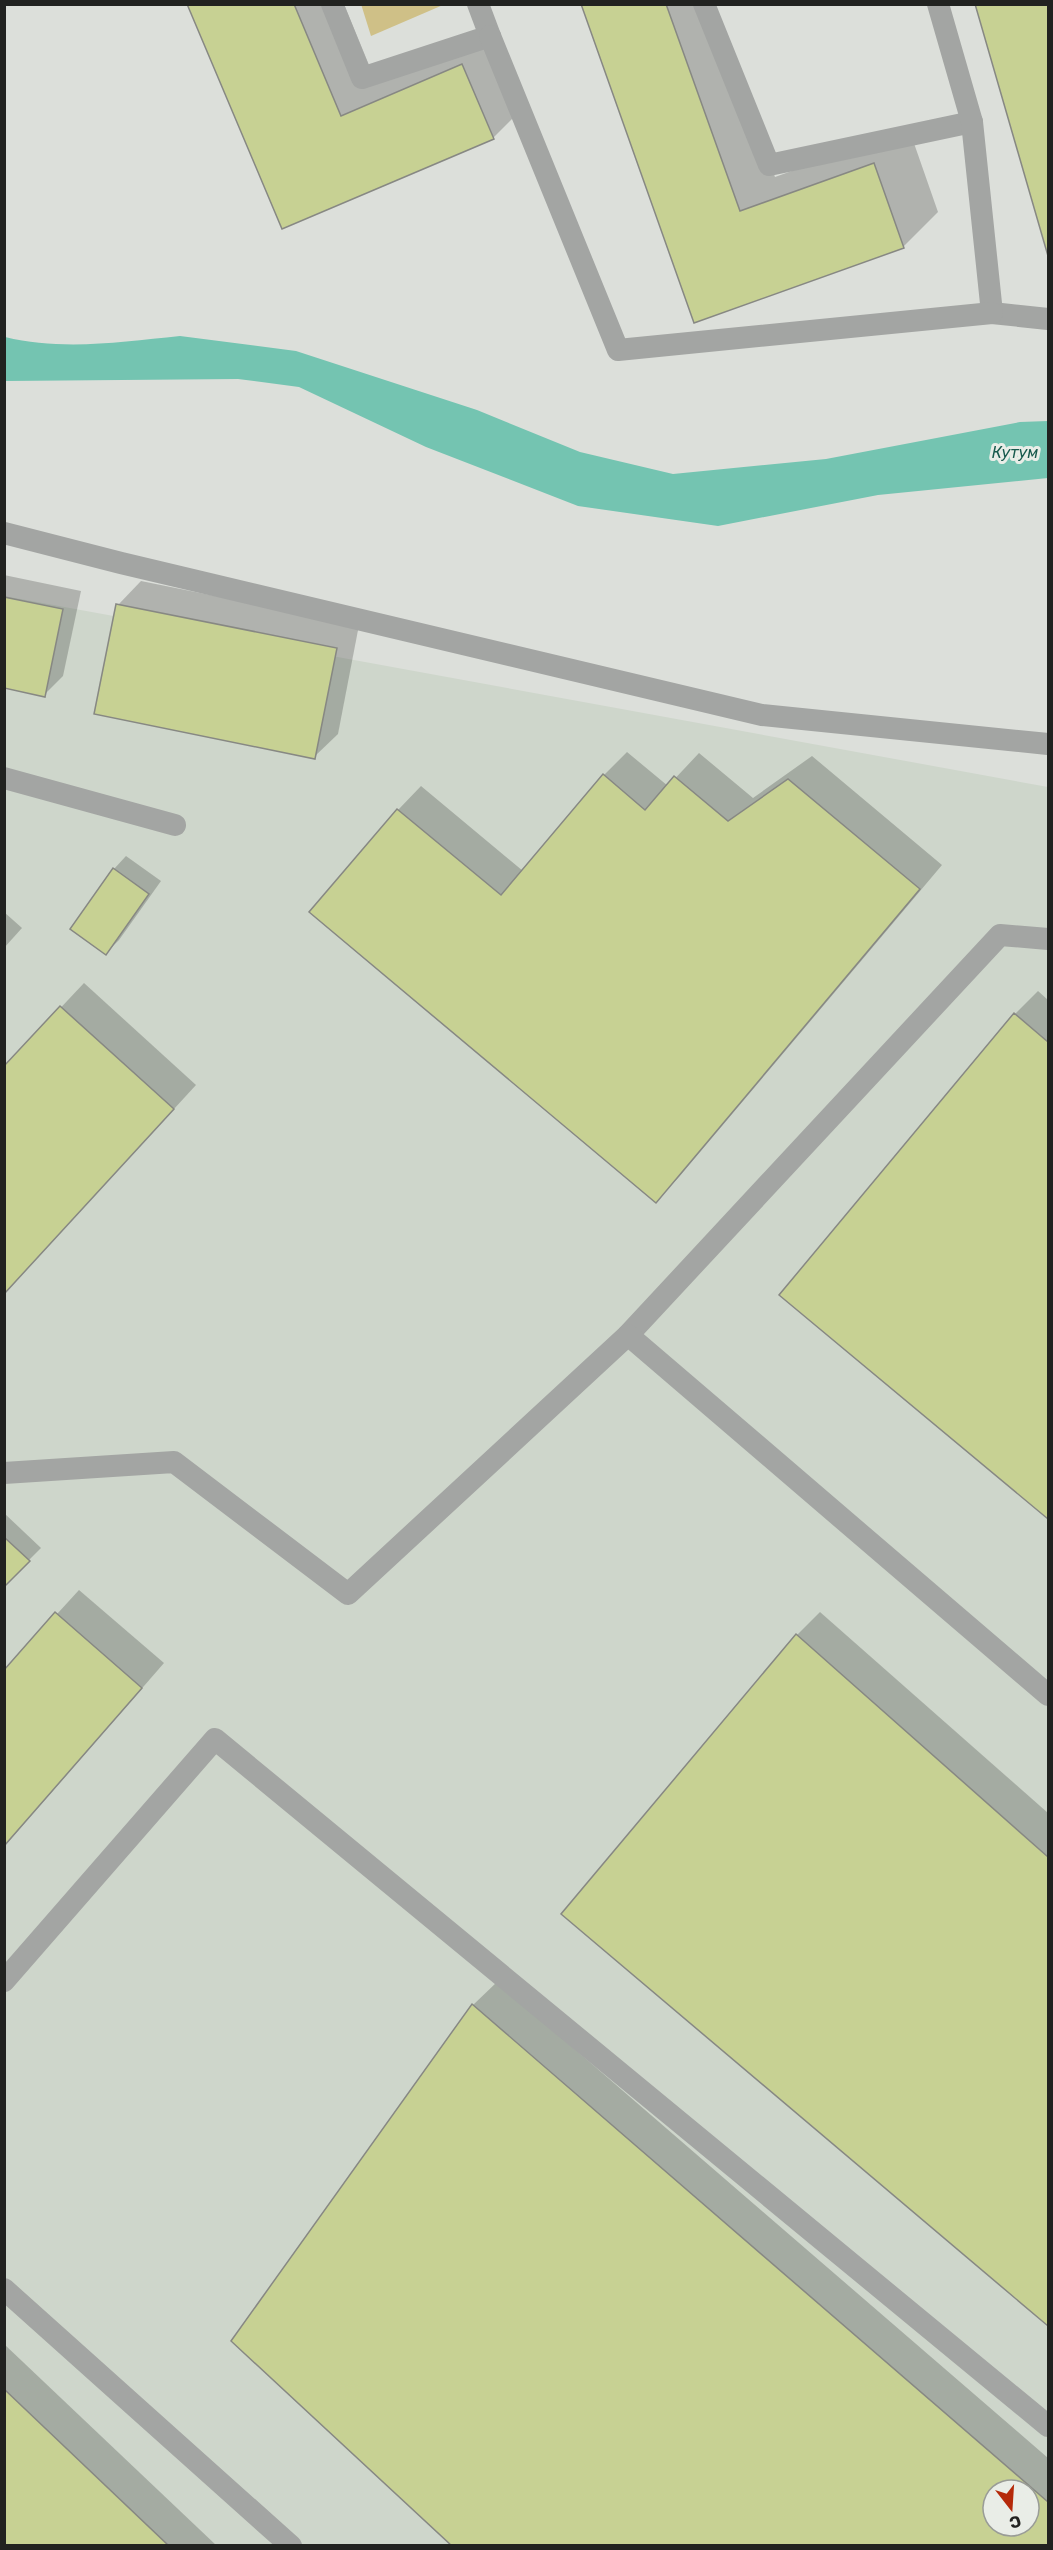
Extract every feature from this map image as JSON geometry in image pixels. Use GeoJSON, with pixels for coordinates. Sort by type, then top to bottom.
{"type":"FeatureCollection","features":[{"type":"Feature","properties":{"kind":"lane"},"geometry":{"type":"LineString","coordinates":[[332,4],[362,78],[490,36]]}},
{"type":"Feature","properties":{"kind":"lane"},"geometry":{"type":"LineString","coordinates":[[478,4],[618,350],[992,312],[1048,319]]}},
{"type":"Feature","properties":{"kind":"lane"},"geometry":{"type":"LineString","coordinates":[[704,4],[769,165],[972,122]]}},
{"type":"Feature","properties":{"kind":"lane"},"geometry":{"type":"LineString","coordinates":[[938,4],[972,122],[992,312]]}},
{"type":"Feature","properties":{"kind":"lane"},"geometry":{"type":"LineString","coordinates":[[4,533],[133,566],[762,715],[1048,744]]}},
{"type":"Feature","properties":{"kind":"lane"},"geometry":{"type":"LineString","coordinates":[[4,778],[175,825]]}},
{"type":"Feature","properties":{"kind":"lane"},"geometry":{"type":"LineString","coordinates":[[4,1473],[174,1462],[348,1594],[628,1335],[1000,935],[1048,939]]}},
{"type":"Feature","properties":{"kind":"lane"},"geometry":{"type":"LineString","coordinates":[[628,1335],[1048,1695]]}},
{"type":"Feature","properties":{"kind":"lane"},"geometry":{"type":"LineString","coordinates":[[4,1981],[215,1739],[1048,2426]]}},
{"type":"Feature","properties":{"kind":"lane"},"geometry":{"type":"LineString","coordinates":[[4,2289],[291,2546]]}},
{"type":"Feature","properties":{"kind":"shaded area"},"geometry":{"type":"Polygon","coordinates":[[[361,4],[443,4],[443,5],[371,36],[361,4]]]}},
{"type":"Feature","properties":{"kind":"shaded area"},"geometry":{"type":"Polygon","coordinates":[[[4,596],[1048,787],[1048,2545],[5,2545],[4,596]]]}},
{"type":"Feature","properties":{"kind":"water","name":"Кутум"},"geometry":{"type":"Polygon","coordinates":[[[180,336],[296,351],[477,410],[580,452],[673,474],[826,459],[1020,422],[1048,421],[1048,478],[878,495],[718,526],[578,506],[426,447],[299,387],[238,379],[5,381],[5,337],[49,344],[92,344],[180,336]]]}},
{"type":"Feature","properties":{"kind":"building"},"geometry":{"type":"Polygon","coordinates":[[[187,4],[294,4],[341,116],[462,64],[494,139],[282,229],[187,4]]]}},
{"type":"Feature","properties":{"kind":"building"},"geometry":{"type":"Polygon","coordinates":[[[581,4],[666,4],[740,211],[874,163],[904,248],[694,323],[581,4]]]}},
{"type":"Feature","properties":{"kind":"building"},"geometry":{"type":"Polygon","coordinates":[[[975,4],[1048,4],[1048,256],[975,4]]]}},
{"type":"Feature","properties":{"kind":"building"},"geometry":{"type":"Polygon","coordinates":[[[4,597],[63,609],[45,697],[4,688],[4,597]]]}},
{"type":"Feature","properties":{"kind":"building"},"geometry":{"type":"Polygon","coordinates":[[[116,604],[337,648],[315,759],[94,714],[116,604]]]}},
{"type":"Feature","properties":{"kind":"building"},"geometry":{"type":"Polygon","coordinates":[[[603,774],[645,810],[674,776],[728,821],[788,779],[920,889],[656,1203],[309,912],[397,809],[501,895],[603,774]]]}},
{"type":"Feature","properties":{"kind":"building"},"geometry":{"type":"Polygon","coordinates":[[[113,868],[149,894],[106,955],[70,929],[113,868]]]}},
{"type":"Feature","properties":{"kind":"building"},"geometry":{"type":"Polygon","coordinates":[[[60,1006],[174,1109],[4,1294],[4,1066],[60,1006]]]}},
{"type":"Feature","properties":{"kind":"building"},"geometry":{"type":"Polygon","coordinates":[[[1014,1013],[1048,1042],[1048,1519],[779,1295],[1014,1013]]]}},
{"type":"Feature","properties":{"kind":"building"},"geometry":{"type":"Polygon","coordinates":[[[4,1537],[30,1561],[4,1587],[4,1537]]]}},
{"type":"Feature","properties":{"kind":"building"},"geometry":{"type":"Polygon","coordinates":[[[55,1612],[142,1688],[4,1846],[4,1670],[55,1612]]]}},
{"type":"Feature","properties":{"kind":"building"},"geometry":{"type":"Polygon","coordinates":[[[796,1634],[1048,1857],[1048,2326],[561,1914],[796,1634]]]}},
{"type":"Feature","properties":{"kind":"building"},"geometry":{"type":"Polygon","coordinates":[[[472,2004],[1020,2478],[981,2478],[981,2538],[1041,2538],[1041,2496],[1048,2502],[1048,2546],[452,2546],[231,2341],[472,2004]]]}},
{"type":"Feature","properties":{"kind":"building"},"geometry":{"type":"Polygon","coordinates":[[[4,2389],[169,2546],[4,2546],[4,2389]]]}}]}
